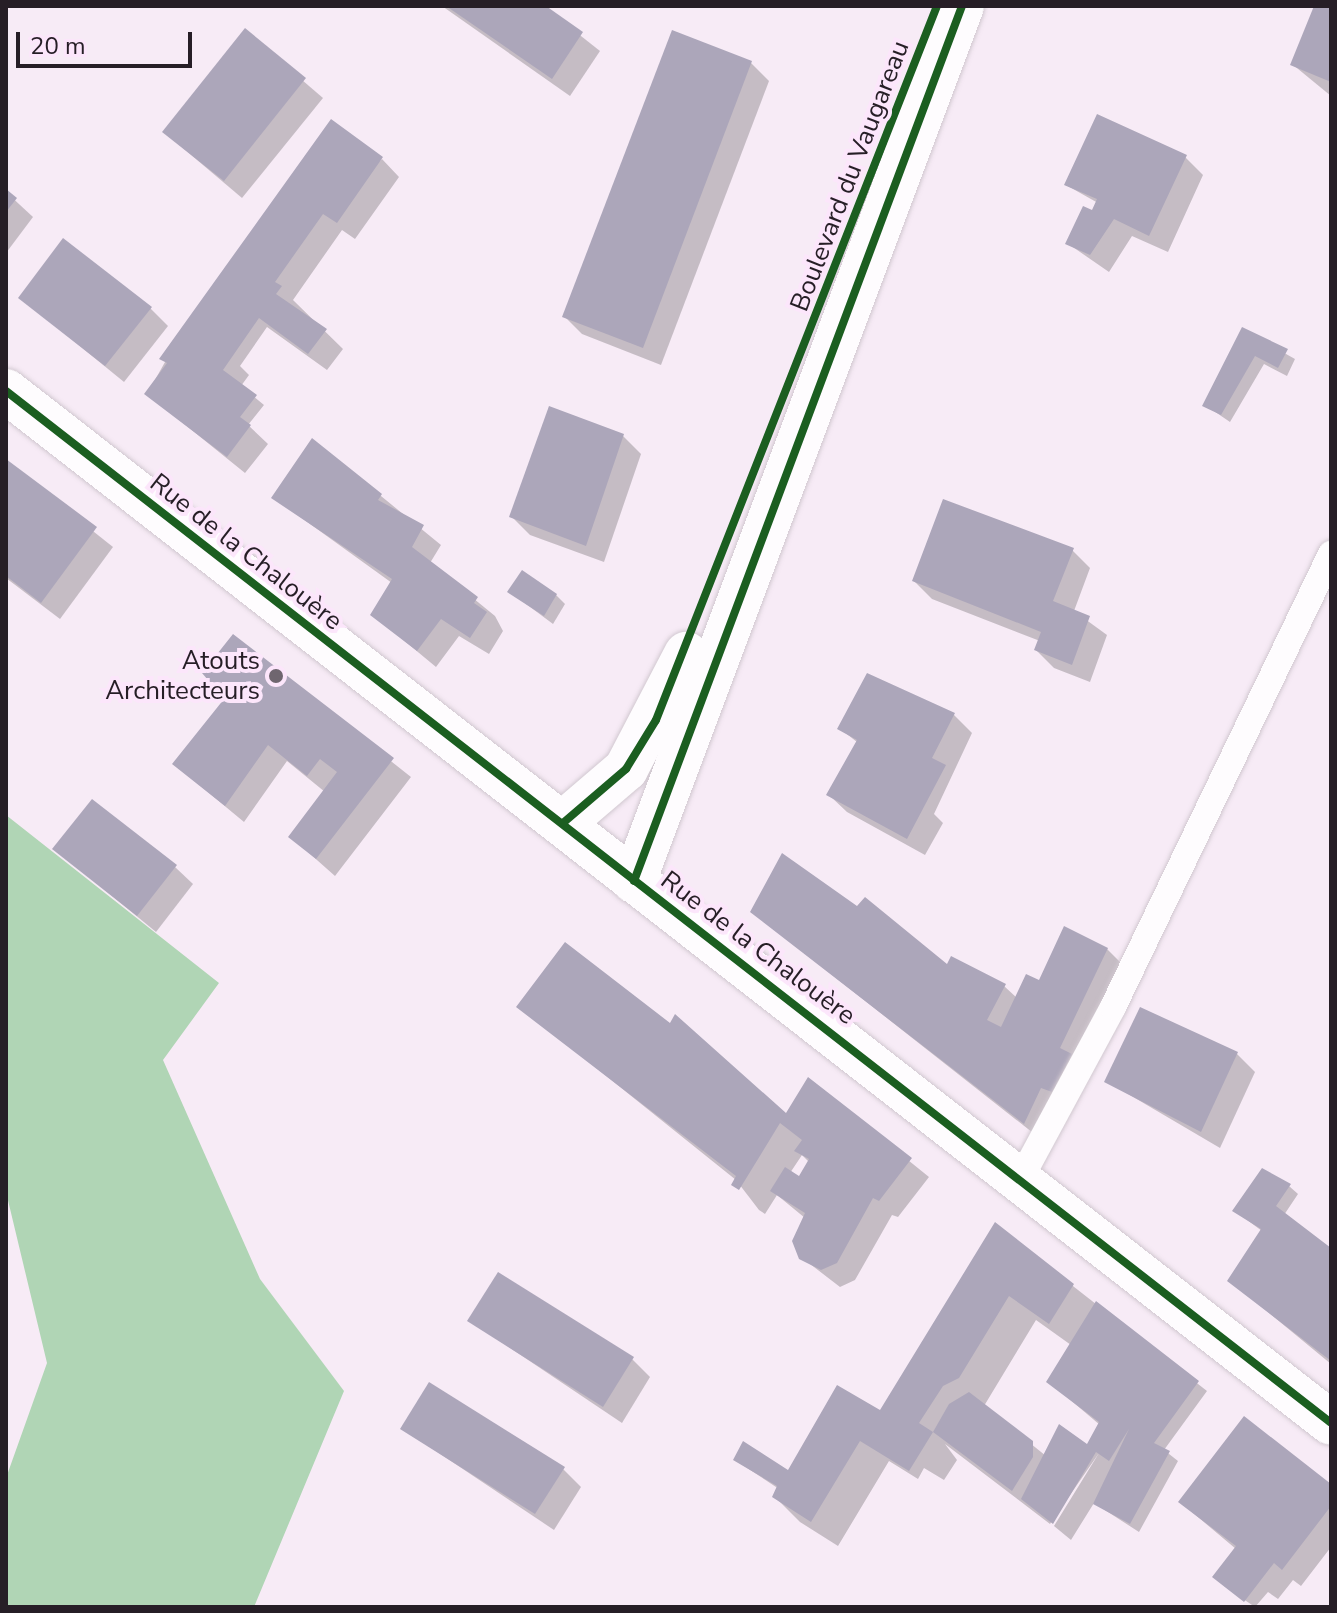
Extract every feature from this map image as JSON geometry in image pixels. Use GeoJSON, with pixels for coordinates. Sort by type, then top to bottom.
{"type":"FeatureCollection","features":[{"type":"Feature","properties":{"kind":"street","name":"Boulevard du Vaugareau"},"geometry":{"type":"LineString","coordinates":[[563,823],[626,769],[656,720],[937,6]]}},
{"type":"Feature","properties":{"kind":"street","name":"Boulevard du Vaugareau"},"geometry":{"type":"LineString","coordinates":[[634,881],[962,6]]}},
{"type":"Feature","properties":{"kind":"street","name":"Rue de la Chalouère"},"geometry":{"type":"LineString","coordinates":[[6,391],[634,881],[1021,1178],[1331,1423]]}},
{"type":"Feature","properties":{"kind":"lane"},"geometry":{"type":"LineString","coordinates":[[1021,1178],[1113,1007],[1331,554]]}},
{"type":"Feature","properties":{"kind":"green space"},"geometry":{"type":"Polygon","coordinates":[[[6,815],[219,983],[163,1060],[260,1279],[344,1391],[254,1607],[6,1607],[6,1478],[47,1363],[6,1192],[6,815]]]}},
{"type":"Feature","properties":{"kind":"building"},"geometry":{"type":"Polygon","coordinates":[[[446,6],[546,6],[583,32],[552,79],[446,6]]]}},
{"type":"Feature","properties":{"kind":"building"},"geometry":{"type":"Polygon","coordinates":[[[1314,6],[1331,6],[1331,82],[1290,65],[1314,6]]]}},
{"type":"Feature","properties":{"kind":"building"},"geometry":{"type":"Polygon","coordinates":[[[245,28],[306,78],[224,181],[162,132],[245,28]]]}},
{"type":"Feature","properties":{"kind":"building"},"geometry":{"type":"Polygon","coordinates":[[[672,30],[752,61],[643,348],[562,317],[672,30]]]}},
{"type":"Feature","properties":{"kind":"building"},"geometry":{"type":"Polygon","coordinates":[[[1097,114],[1187,155],[1149,236],[1114,219],[1090,255],[1065,244],[1083,206],[1092,210],[1097,199],[1064,185],[1097,114]]]}},
{"type":"Feature","properties":{"kind":"building"},"geometry":{"type":"Polygon","coordinates":[[[331,119],[383,157],[337,223],[323,214],[275,282],[282,286],[276,294],[327,329],[308,354],[259,318],[223,370],[257,395],[240,417],[251,425],[227,457],[144,394],[167,363],[159,359],[331,119]]]}},
{"type":"Feature","properties":{"kind":"building"},"geometry":{"type":"Polygon","coordinates":[[[6,189],[17,198],[6,212],[6,189]]]}},
{"type":"Feature","properties":{"kind":"building"},"geometry":{"type":"Polygon","coordinates":[[[63,238],[152,307],[105,366],[18,298],[63,238]]]}},
{"type":"Feature","properties":{"kind":"building"},"geometry":{"type":"Polygon","coordinates":[[[1242,327],[1288,349],[1278,368],[1255,356],[1221,415],[1202,406],[1242,327]]]}},
{"type":"Feature","properties":{"kind":"building"},"geometry":{"type":"Polygon","coordinates":[[[549,406],[624,434],[586,546],[509,517],[549,406]]]}},
{"type":"Feature","properties":{"kind":"building"},"geometry":{"type":"Polygon","coordinates":[[[312,438],[382,494],[378,500],[424,525],[412,547],[478,597],[474,603],[487,612],[470,638],[441,619],[417,651],[370,615],[392,579],[271,498],[312,438]]]}},
{"type":"Feature","properties":{"kind":"building"},"geometry":{"type":"Polygon","coordinates":[[[6,459],[97,527],[41,603],[6,576],[6,459]]]}},
{"type":"Feature","properties":{"kind":"building"},"geometry":{"type":"Polygon","coordinates":[[[943,499],[1074,548],[1053,601],[1090,616],[1072,665],[1034,650],[1041,632],[912,581],[943,499]]]}},
{"type":"Feature","properties":{"kind":"building"},"geometry":{"type":"Polygon","coordinates":[[[522,570],[557,594],[544,616],[507,592],[522,570]]]}},
{"type":"Feature","properties":{"kind":"building"},"geometry":{"type":"Polygon","coordinates":[[[233,634],[394,758],[316,859],[288,837],[337,772],[320,759],[307,776],[268,745],[225,806],[172,764],[224,699],[202,673],[233,634]]]}},
{"type":"Feature","properties":{"kind":"building"},"geometry":{"type":"Polygon","coordinates":[[[867,673],[955,713],[932,758],[946,765],[907,839],[826,795],[857,740],[837,729],[867,673]]]}},
{"type":"Feature","properties":{"kind":"building"},"geometry":{"type":"Polygon","coordinates":[[[92,799],[177,865],[137,916],[52,849],[92,799]]]}},
{"type":"Feature","properties":{"kind":"building"},"geometry":{"type":"Polygon","coordinates":[[[782,853],[857,906],[865,897],[947,964],[951,956],[1006,984],[987,1020],[1001,1027],[1026,974],[1039,980],[1064,926],[1108,948],[1060,1048],[1072,1054],[1052,1092],[1041,1088],[1024,1124],[750,912],[782,853]]]}},
{"type":"Feature","properties":{"kind":"building"},"geometry":{"type":"Polygon","coordinates":[[[565,942],[670,1023],[675,1014],[786,1113],[808,1077],[912,1158],[879,1201],[873,1198],[837,1263],[821,1270],[799,1259],[792,1241],[805,1213],[770,1191],[785,1167],[799,1176],[809,1159],[794,1151],[802,1140],[780,1123],[739,1190],[731,1185],[736,1176],[516,1007],[565,942]]]}},
{"type":"Feature","properties":{"kind":"building"},"geometry":{"type":"Polygon","coordinates":[[[1140,1007],[1238,1052],[1201,1132],[1104,1082],[1140,1007]]]}},
{"type":"Feature","properties":{"kind":"building"},"geometry":{"type":"Polygon","coordinates":[[[1262,1168],[1291,1184],[1276,1206],[1331,1248],[1331,1361],[1227,1281],[1261,1229],[1232,1211],[1262,1168]]]}},
{"type":"Feature","properties":{"kind":"building"},"geometry":{"type":"Polygon","coordinates":[[[995,1222],[1074,1284],[1049,1324],[1009,1296],[959,1378],[943,1386],[919,1423],[933,1432],[909,1471],[860,1441],[811,1522],[772,1497],[777,1486],[733,1460],[743,1441],[788,1470],[837,1385],[880,1410],[995,1222]]]}},
{"type":"Feature","properties":{"kind":"building"},"geometry":{"type":"Polygon","coordinates":[[[498,1272],[634,1357],[603,1407],[467,1321],[498,1272]]]}},
{"type":"Feature","properties":{"kind":"building"},"geometry":{"type":"Polygon","coordinates":[[[1096,1301],[1199,1381],[1154,1443],[1170,1451],[1130,1524],[1093,1504],[1129,1429],[1109,1461],[1096,1452],[1053,1524],[1021,1499],[1059,1424],[1087,1444],[1099,1422],[1046,1382],[1096,1301]]]}},
{"type":"Feature","properties":{"kind":"building"},"geometry":{"type":"Polygon","coordinates":[[[429,1382],[565,1467],[535,1514],[400,1429],[429,1382]]]}},
{"type":"Feature","properties":{"kind":"building"},"geometry":{"type":"Polygon","coordinates":[[[969,1392],[1033,1441],[1033,1457],[1012,1491],[933,1432],[949,1404],[969,1392]]]}},
{"type":"Feature","properties":{"kind":"building"},"geometry":{"type":"Polygon","coordinates":[[[1244,1416],[1331,1484],[1331,1506],[1282,1570],[1274,1563],[1244,1602],[1212,1577],[1236,1546],[1178,1502],[1244,1416]]]}},
{"type":"Feature","properties":{"kind":"cycle path"},"geometry":{"type":"LineString","coordinates":[[563,823],[626,769],[656,720],[937,6]]}},
{"type":"Feature","properties":{"kind":"cycle path"},"geometry":{"type":"LineString","coordinates":[[634,881],[962,6]]}},
{"type":"Feature","properties":{"kind":"cycle path"},"geometry":{"type":"LineString","coordinates":[[6,391],[1331,1423]]}},
{"type":"Feature","properties":{"kind":"place","name":"Atouts Architecteurs"},"geometry":{"type":"Point","coordinates":[276,676]}}]}
